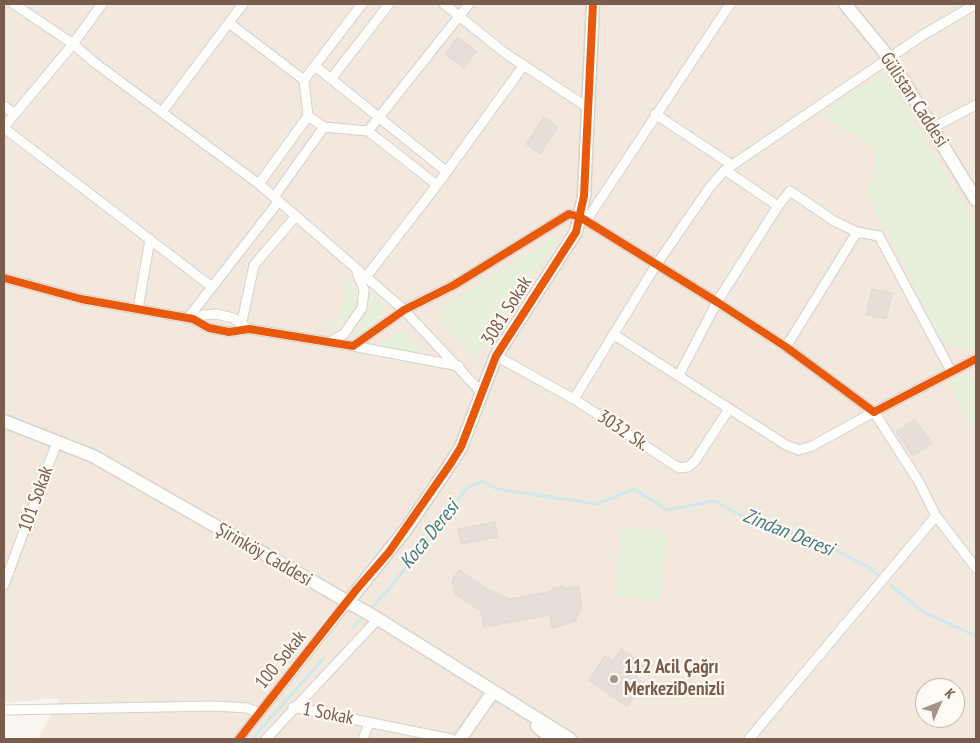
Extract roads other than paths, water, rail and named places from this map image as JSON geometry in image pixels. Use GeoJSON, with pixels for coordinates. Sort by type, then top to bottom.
{"type":"FeatureCollection","features":[{"type":"Feature","properties":{"kind":"street"},"geometry":{"type":"LineString","coordinates":[[14,4],[73,44],[95,63],[259,184],[404,310],[459,366],[481,392]]}},
{"type":"Feature","properties":{"kind":"street"},"geometry":{"type":"LineString","coordinates":[[102,4],[73,44],[4,127],[212,287]]}},
{"type":"Feature","properties":{"kind":"street"},"geometry":{"type":"LineString","coordinates":[[162,112],[243,4]]}},
{"type":"Feature","properties":{"kind":"street"},"geometry":{"type":"LineString","coordinates":[[259,184],[308,116],[304,80],[362,4]]}},
{"type":"Feature","properties":{"kind":"street"},"geometry":{"type":"LineString","coordinates":[[331,80],[389,4]]}},
{"type":"Feature","properties":{"kind":"street"},"geometry":{"type":"LineString","coordinates":[[444,4],[524,65],[587,107]]}},
{"type":"Feature","properties":{"kind":"street"},"geometry":{"type":"LineString","coordinates":[[368,131],[469,4]]}},
{"type":"Feature","properties":{"kind":"street","name":"3081 Sokak"},"geometry":{"type":"LineString","coordinates":[[348,602],[403,534],[461,447],[496,356],[583,219],[593,4]]}},
{"type":"Feature","properties":{"kind":"street"},"geometry":{"type":"LineString","coordinates":[[583,219],[730,4]]}},
{"type":"Feature","properties":{"kind":"street","name":"Gülistan Caddesi"},"geometry":{"type":"LineString","coordinates":[[845,4],[890,59],[976,200]]}},
{"type":"Feature","properties":{"kind":"street"},"geometry":{"type":"LineString","coordinates":[[574,399],[656,265],[710,187],[729,167],[923,35],[976,4]]}},
{"type":"Feature","properties":{"kind":"street"},"geometry":{"type":"LineString","coordinates":[[229,23],[304,80]]}},
{"type":"Feature","properties":{"kind":"street"},"geometry":{"type":"LineString","coordinates":[[366,277],[437,186],[524,65]]}},
{"type":"Feature","properties":{"kind":"street"},"geometry":{"type":"LineString","coordinates":[[315,66],[446,172]]}},
{"type":"Feature","properties":{"kind":"street"},"geometry":{"type":"LineString","coordinates":[[932,128],[976,105]]}},
{"type":"Feature","properties":{"kind":"street"},"geometry":{"type":"LineString","coordinates":[[4,106],[15,114]]}},
{"type":"Feature","properties":{"kind":"street"},"geometry":{"type":"LineString","coordinates":[[655,114],[729,167],[778,206]]}},
{"type":"Feature","properties":{"kind":"street"},"geometry":{"type":"LineString","coordinates":[[308,116],[324,127],[368,131],[437,186]]}},
{"type":"Feature","properties":{"kind":"street"},"geometry":{"type":"LineString","coordinates":[[191,318],[276,199],[324,127]]}},
{"type":"Feature","properties":{"kind":"street"},"geometry":{"type":"LineString","coordinates":[[680,375],[717,302],[778,206],[790,191],[834,221],[857,232],[879,236],[951,371]]}},
{"type":"Feature","properties":{"kind":"street"},"geometry":{"type":"LineString","coordinates":[[353,346],[404,310],[454,285],[569,214],[583,219],[717,302],[786,347],[874,412],[918,482],[936,516],[976,568]]}},
{"type":"Feature","properties":{"kind":"street"},"geometry":{"type":"LineString","coordinates":[[244,328],[254,265],[296,216]]}},
{"type":"Feature","properties":{"kind":"street"},"geometry":{"type":"LineString","coordinates":[[786,347],[857,232]]}},
{"type":"Feature","properties":{"kind":"street"},"geometry":{"type":"LineString","coordinates":[[138,309],[150,239]]}},
{"type":"Feature","properties":{"kind":"street"},"geometry":{"type":"LineString","coordinates":[[330,342],[344,334],[362,308],[364,290],[355,267]]}},
{"type":"Feature","properties":{"kind":"street"},"geometry":{"type":"LineString","coordinates":[[4,278],[81,299],[191,318],[209,328],[244,328],[459,366]]}},
{"type":"Feature","properties":{"kind":"street"},"geometry":{"type":"LineString","coordinates":[[191,318],[210,313],[233,318],[244,328]]}},
{"type":"Feature","properties":{"kind":"street"},"geometry":{"type":"LineString","coordinates":[[613,334],[680,375],[786,445],[799,450],[812,446],[951,371],[975,364]]}},
{"type":"Feature","properties":{"kind":"street","name":"3032 Sk."},"geometry":{"type":"LineString","coordinates":[[496,356],[574,399],[680,468],[688,467],[695,461],[729,409]]}},
{"type":"Feature","properties":{"kind":"street","name":"Şirinköy Caddesi"},"geometry":{"type":"LineString","coordinates":[[4,421],[92,456],[378,619],[570,739]]}},
{"type":"Feature","properties":{"kind":"street","name":"101 Sokak"},"geometry":{"type":"LineString","coordinates":[[4,585],[57,442]]}},
{"type":"Feature","properties":{"kind":"street"},"geometry":{"type":"LineString","coordinates":[[749,739],[936,516]]}},
{"type":"Feature","properties":{"kind":"street","name":"100 Sokak"},"geometry":{"type":"LineString","coordinates":[[239,739],[348,602]]}},
{"type":"Feature","properties":{"kind":"street","name":"100 Sokak"},"geometry":{"type":"LineString","coordinates":[[266,739],[378,619]]}},
{"type":"Feature","properties":{"kind":"street"},"geometry":{"type":"LineString","coordinates":[[460,739],[493,692]]}},
{"type":"Feature","properties":{"kind":"street"},"geometry":{"type":"LineString","coordinates":[[4,710],[215,706],[247,708],[259,714]]}},
{"type":"Feature","properties":{"kind":"street","name":"Şirinköy Caddesi"},"geometry":{"type":"LineString","coordinates":[[515,706],[552,739]]}},
{"type":"Feature","properties":{"kind":"street","name":"1 Sokak"},"geometry":{"type":"LineString","coordinates":[[294,707],[369,722],[416,736],[451,739]]}},
{"type":"Feature","properties":{"kind":"street"},"geometry":{"type":"LineString","coordinates":[[363,739],[369,722]]}},
{"type":"Feature","properties":{"kind":"waterway","name":"Zindan Deresi"},"geometry":{"type":"LineString","coordinates":[[372,607],[394,583],[468,487],[483,481],[497,489],[597,504],[634,489],[667,510],[715,501],[762,527],[813,538],[868,567],[878,575]]}},
{"type":"Feature","properties":{"kind":"waterway","name":"Zindan Deresi"},"geometry":{"type":"LineString","coordinates":[[890,585],[924,612],[976,636]]}},
{"type":"Feature","properties":{"kind":"waterway","name":"Koca Deresi"},"geometry":{"type":"LineString","coordinates":[[353,627],[360,620]]}},
{"type":"Feature","properties":{"kind":"waterway","name":"Koca Deresi"},"geometry":{"type":"LineString","coordinates":[[252,739],[323,659]]}},
{"type":"Feature","properties":{"kind":"place","name":"112 Acil Çağrı MerkeziDenizli"},"geometry":{"type":"Point","coordinates":[614,679]}}]}
